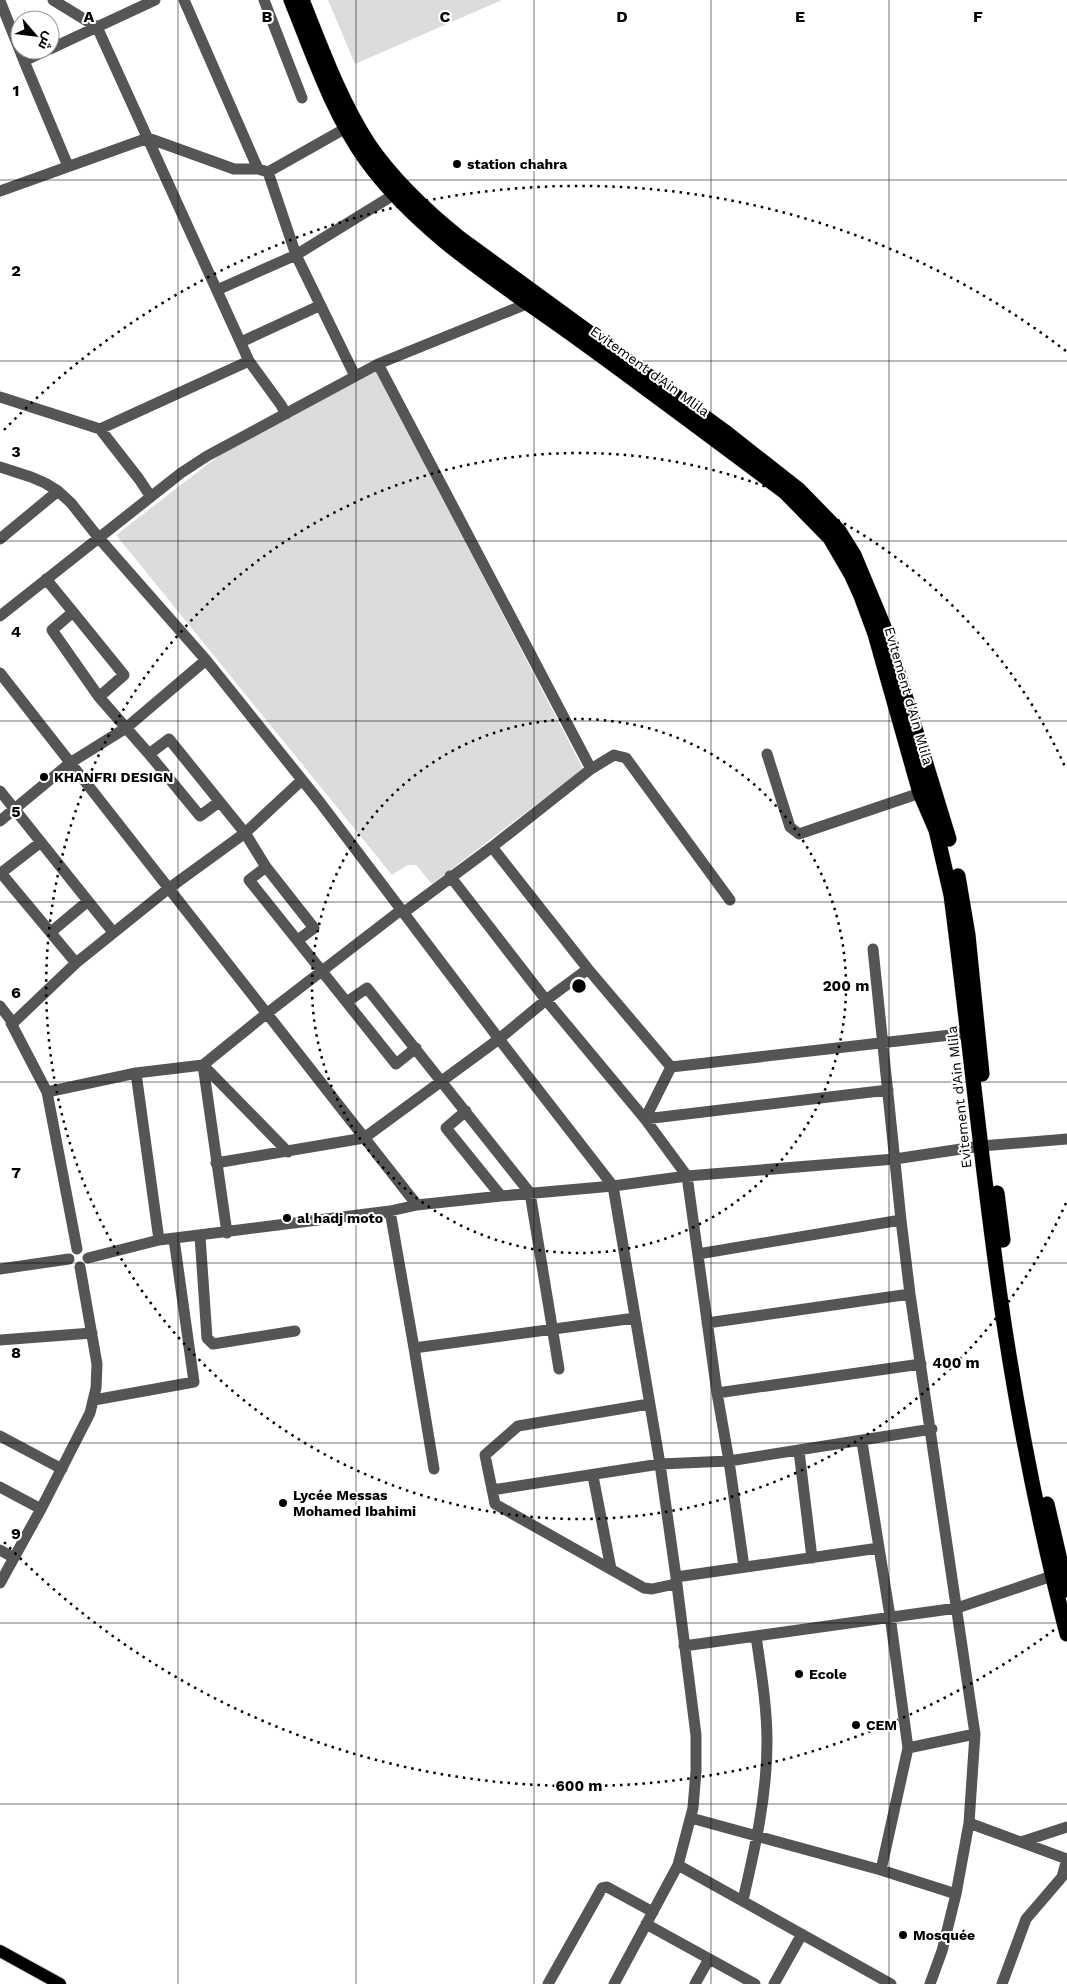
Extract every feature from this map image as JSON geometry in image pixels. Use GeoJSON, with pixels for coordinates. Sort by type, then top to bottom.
{"type":"FeatureCollection","features":[{"type":"Feature","properties":{"kind":"highway","name":"Evitement d'Ain Mlila"},"geometry":{"type":"LineString","coordinates":[[291,0],[334,104],[346,128],[366,160],[395,194],[437,234],[724,431],[799,490],[838,531],[854,555],[884,627],[955,862],[968,935],[986,1146],[1005,1330],[1016,1398],[1052,1576],[1067,1634]]}},
{"type":"Feature","properties":{"kind":"highway","name":"Evitement d'Ain Mlila"},"geometry":{"type":"LineString","coordinates":[[302,0],[350,110],[368,143],[413,197],[434,218],[532,299],[785,492],[830,538],[851,574],[875,634],[920,793],[936,830],[946,867],[968,1033],[1022,1376],[1043,1488],[1067,1590]]}},
{"type":"Feature","properties":{"kind":"main road"},"geometry":{"type":"LineString","coordinates":[[0,1951],[60,1984]]}},
{"type":"Feature","properties":{"kind":"street"},"geometry":{"type":"LineString","coordinates":[[53,0],[98,27],[250,361],[286,414]]}},
{"type":"Feature","properties":{"kind":"street"},"geometry":{"type":"LineString","coordinates":[[60,44],[154,0]]}},
{"type":"Feature","properties":{"kind":"street"},"geometry":{"type":"LineString","coordinates":[[184,0],[263,171],[296,255],[319,306],[355,376]]}},
{"type":"Feature","properties":{"kind":"street"},"geometry":{"type":"LineString","coordinates":[[264,0],[302,98]]}},
{"type":"Feature","properties":{"kind":"street"},"geometry":{"type":"LineString","coordinates":[[0,1],[68,166]]}},
{"type":"Feature","properties":{"kind":"street"},"geometry":{"type":"LineString","coordinates":[[0,191],[148,138],[234,169],[263,171],[346,128]]}},
{"type":"Feature","properties":{"kind":"street"},"geometry":{"type":"LineString","coordinates":[[217,290],[296,255],[395,194]]}},
{"type":"Feature","properties":{"kind":"street"},"geometry":{"type":"LineString","coordinates":[[0,616],[98,537],[181,473],[207,456],[378,364],[532,299]]}},
{"type":"Feature","properties":{"kind":"street"},"geometry":{"type":"LineString","coordinates":[[241,342],[319,306]]}},
{"type":"Feature","properties":{"kind":"street"},"geometry":{"type":"LineString","coordinates":[[100,429],[250,361]]}},
{"type":"Feature","properties":{"kind":"street"},"geometry":{"type":"LineString","coordinates":[[378,364],[591,769]]}},
{"type":"Feature","properties":{"kind":"street"},"geometry":{"type":"LineString","coordinates":[[0,397],[100,429],[151,497]]}},
{"type":"Feature","properties":{"kind":"street"},"geometry":{"type":"LineString","coordinates":[[0,467],[31,477],[58,491],[71,503],[98,537],[206,660],[302,780],[499,1040],[613,1186],[660,1464],[696,1735],[696,1771],[691,1818],[678,1865],[614,1984]]}},
{"type":"Feature","properties":{"kind":"street"},"geometry":{"type":"LineString","coordinates":[[0,539],[58,491]]}},
{"type":"Feature","properties":{"kind":"street"},"geometry":{"type":"LineString","coordinates":[[46,579],[124,674],[99,697]]}},
{"type":"Feature","properties":{"kind":"street"},"geometry":{"type":"LineString","coordinates":[[74,612],[52,630],[99,697],[150,754],[200,816],[219,802]]}},
{"type":"Feature","properties":{"kind":"street"},"geometry":{"type":"LineString","coordinates":[[0,821],[70,763],[126,728],[206,660]]}},
{"type":"Feature","properties":{"kind":"street"},"geometry":{"type":"LineString","coordinates":[[0,674],[417,1205]]}},
{"type":"Feature","properties":{"kind":"street"},"geometry":{"type":"LineString","coordinates":[[150,754],[169,739],[245,833],[266,867],[314,928],[298,940]]}},
{"type":"Feature","properties":{"kind":"street"},"geometry":{"type":"LineString","coordinates":[[767,754],[790,827],[799,834],[920,793]]}},
{"type":"Feature","properties":{"kind":"street"},"geometry":{"type":"LineString","coordinates":[[47,1092],[136,1073],[203,1065],[322,970],[492,847],[591,769],[614,756],[626,758],[730,900]]}},
{"type":"Feature","properties":{"kind":"street"},"geometry":{"type":"LineString","coordinates":[[13,1023],[76,963],[168,889],[245,833],[302,780]]}},
{"type":"Feature","properties":{"kind":"street"},"geometry":{"type":"LineString","coordinates":[[0,791],[113,932]]}},
{"type":"Feature","properties":{"kind":"street"},"geometry":{"type":"LineString","coordinates":[[41,842],[1,873],[76,963]]}},
{"type":"Feature","properties":{"kind":"street"},"geometry":{"type":"LineString","coordinates":[[492,847],[588,969],[671,1067]]}},
{"type":"Feature","properties":{"kind":"street"},"geometry":{"type":"LineString","coordinates":[[266,867],[249,880],[396,1064],[416,1048]]}},
{"type":"Feature","properties":{"kind":"street"},"geometry":{"type":"LineString","coordinates":[[450,876],[546,1000],[645,1119],[687,1176],[717,1393],[744,1568]]}},
{"type":"Feature","properties":{"kind":"street"},"geometry":{"type":"LineString","coordinates":[[51,932],[88,901]]}},
{"type":"Feature","properties":{"kind":"street"},"geometry":{"type":"LineString","coordinates":[[873,949],[910,1294],[932,1429],[976,1734],[969,1823],[956,1894],[942,1951],[930,1984]]}},
{"type":"Feature","properties":{"kind":"street"},"geometry":{"type":"LineString","coordinates":[[216,1163],[364,1138],[419,1096],[442,1082],[499,1040],[546,1000],[588,969]]}},
{"type":"Feature","properties":{"kind":"street"},"geometry":{"type":"LineString","coordinates":[[348,1002],[367,988],[530,1193],[559,1369]]}},
{"type":"Feature","properties":{"kind":"street"},"geometry":{"type":"LineString","coordinates":[[0,1006],[13,1023],[11,1023],[47,1092],[78,1249]]}},
{"type":"Feature","properties":{"kind":"street"},"geometry":{"type":"LineString","coordinates":[[671,1067],[968,1033]]}},
{"type":"Feature","properties":{"kind":"street"},"geometry":{"type":"LineString","coordinates":[[203,1065],[288,1152]]}},
{"type":"Feature","properties":{"kind":"street"},"geometry":{"type":"LineString","coordinates":[[203,1065],[227,1233]]}},
{"type":"Feature","properties":{"kind":"street"},"geometry":{"type":"LineString","coordinates":[[645,1119],[671,1067]]}},
{"type":"Feature","properties":{"kind":"street"},"geometry":{"type":"LineString","coordinates":[[136,1073],[159,1240]]}},
{"type":"Feature","properties":{"kind":"street"},"geometry":{"type":"LineString","coordinates":[[645,1119],[888,1090]]}},
{"type":"Feature","properties":{"kind":"street"},"geometry":{"type":"LineString","coordinates":[[466,1111],[446,1128],[501,1196]]}},
{"type":"Feature","properties":{"kind":"street"},"geometry":{"type":"LineString","coordinates":[[88,1258],[84,1251],[78,1249],[71,1252],[69,1259],[72,1265],[80,1267],[84,1265],[88,1258],[159,1240],[227,1233],[390,1211],[417,1205],[613,1186],[687,1176],[895,1159],[986,1146],[1067,1139]]}},
{"type":"Feature","properties":{"kind":"street"},"geometry":{"type":"LineString","coordinates":[[390,1211],[434,1469]]}},
{"type":"Feature","properties":{"kind":"street"},"geometry":{"type":"LineString","coordinates":[[698,1254],[901,1220]]}},
{"type":"Feature","properties":{"kind":"street"},"geometry":{"type":"LineString","coordinates":[[200,1236],[208,1338],[213,1344],[295,1331]]}},
{"type":"Feature","properties":{"kind":"street"},"geometry":{"type":"LineString","coordinates":[[94,1400],[194,1382],[174,1239]]}},
{"type":"Feature","properties":{"kind":"street"},"geometry":{"type":"LineString","coordinates":[[0,1269],[69,1259]]}},
{"type":"Feature","properties":{"kind":"street"},"geometry":{"type":"LineString","coordinates":[[0,1583],[62,1469],[87,1419],[94,1400],[97,1376],[92,1333],[80,1267]]}},
{"type":"Feature","properties":{"kind":"street"},"geometry":{"type":"LineString","coordinates":[[707,1323],[910,1294]]}},
{"type":"Feature","properties":{"kind":"street"},"geometry":{"type":"LineString","coordinates":[[414,1348],[634,1318]]}},
{"type":"Feature","properties":{"kind":"street"},"geometry":{"type":"LineString","coordinates":[[0,1340],[92,1333]]}},
{"type":"Feature","properties":{"kind":"street"},"geometry":{"type":"LineString","coordinates":[[717,1393],[921,1364]]}},
{"type":"Feature","properties":{"kind":"street"},"geometry":{"type":"LineString","coordinates":[[649,1404],[518,1426],[485,1455],[495,1504],[644,1588],[652,1589],[675,1580],[879,1548]]}},
{"type":"Feature","properties":{"kind":"street"},"geometry":{"type":"LineString","coordinates":[[492,1490],[593,1476],[660,1464],[729,1461],[862,1442],[932,1429]]}},
{"type":"Feature","properties":{"kind":"street"},"geometry":{"type":"LineString","coordinates":[[0,1436],[62,1469]]}},
{"type":"Feature","properties":{"kind":"street"},"geometry":{"type":"LineString","coordinates":[[862,1442],[890,1616],[908,1748],[882,1870]]}},
{"type":"Feature","properties":{"kind":"street"},"geometry":{"type":"LineString","coordinates":[[799,1451],[812,1558]]}},
{"type":"Feature","properties":{"kind":"street"},"geometry":{"type":"LineString","coordinates":[[593,1476],[611,1569]]}},
{"type":"Feature","properties":{"kind":"street"},"geometry":{"type":"LineString","coordinates":[[0,1487],[41,1509]]}},
{"type":"Feature","properties":{"kind":"street"},"geometry":{"type":"LineString","coordinates":[[0,1550],[14,1558]]}},
{"type":"Feature","properties":{"kind":"street"},"geometry":{"type":"LineString","coordinates":[[684,1646],[957,1608],[1052,1576]]}},
{"type":"Feature","properties":{"kind":"street"},"geometry":{"type":"LineString","coordinates":[[742,1900],[758,1835],[765,1779],[767,1742],[766,1711],[756,1636]]}},
{"type":"Feature","properties":{"kind":"street"},"geometry":{"type":"LineString","coordinates":[[908,1748],[976,1734]]}},
{"type":"Feature","properties":{"kind":"street"},"geometry":{"type":"LineString","coordinates":[[691,1818],[882,1870],[956,1894]]}},
{"type":"Feature","properties":{"kind":"street"},"geometry":{"type":"LineString","coordinates":[[969,1823],[1067,1859],[1062,1877],[1026,1918],[1002,1984]]}},
{"type":"Feature","properties":{"kind":"street"},"geometry":{"type":"LineString","coordinates":[[1021,1842],[1067,1826]]}},
{"type":"Feature","properties":{"kind":"street"},"geometry":{"type":"LineString","coordinates":[[678,1865],[891,1984]]}},
{"type":"Feature","properties":{"kind":"street"},"geometry":{"type":"LineString","coordinates":[[548,1984],[602,1888],[607,1887],[652,1912]]}},
{"type":"Feature","properties":{"kind":"street"},"geometry":{"type":"LineString","coordinates":[[646,1924],[755,1984]]}},
{"type":"Feature","properties":{"kind":"street"},"geometry":{"type":"LineString","coordinates":[[774,1984],[802,1934]]}},
{"type":"Feature","properties":{"kind":"street"},"geometry":{"type":"LineString","coordinates":[[695,1984],[709,1959]]}},
{"type":"Feature","properties":{"kind":"shaded area"},"geometry":{"type":"Polygon","coordinates":[[[328,0],[502,0],[355,64],[328,0]]]}},
{"type":"Feature","properties":{"kind":"shaded area"},"geometry":{"type":"Polygon","coordinates":[[[376,370],[583,769],[432,884],[416,865],[408,865],[392,875],[116,535],[221,454],[376,370]]]}},
{"type":"Feature","properties":{"kind":"place","name":"station chahra"},"geometry":{"type":"Point","coordinates":[457,164]}},
{"type":"Feature","properties":{"kind":"place","name":"KHANFRI DESIGN"},"geometry":{"type":"Point","coordinates":[44,777]}},
{"type":"Feature","properties":{"kind":"place","name":"al hadj moto"},"geometry":{"type":"Point","coordinates":[287,1218]}},
{"type":"Feature","properties":{"kind":"place","name":"Lycée Messas Mohamed Ibahimi"},"geometry":{"type":"Point","coordinates":[283,1503]}},
{"type":"Feature","properties":{"kind":"place","name":"Ecole"},"geometry":{"type":"Point","coordinates":[799,1674]}},
{"type":"Feature","properties":{"kind":"place","name":"CEM"},"geometry":{"type":"Point","coordinates":[856,1725]}},
{"type":"Feature","properties":{"kind":"place","name":"Mosquée"},"geometry":{"type":"Point","coordinates":[903,1935]}}]}
